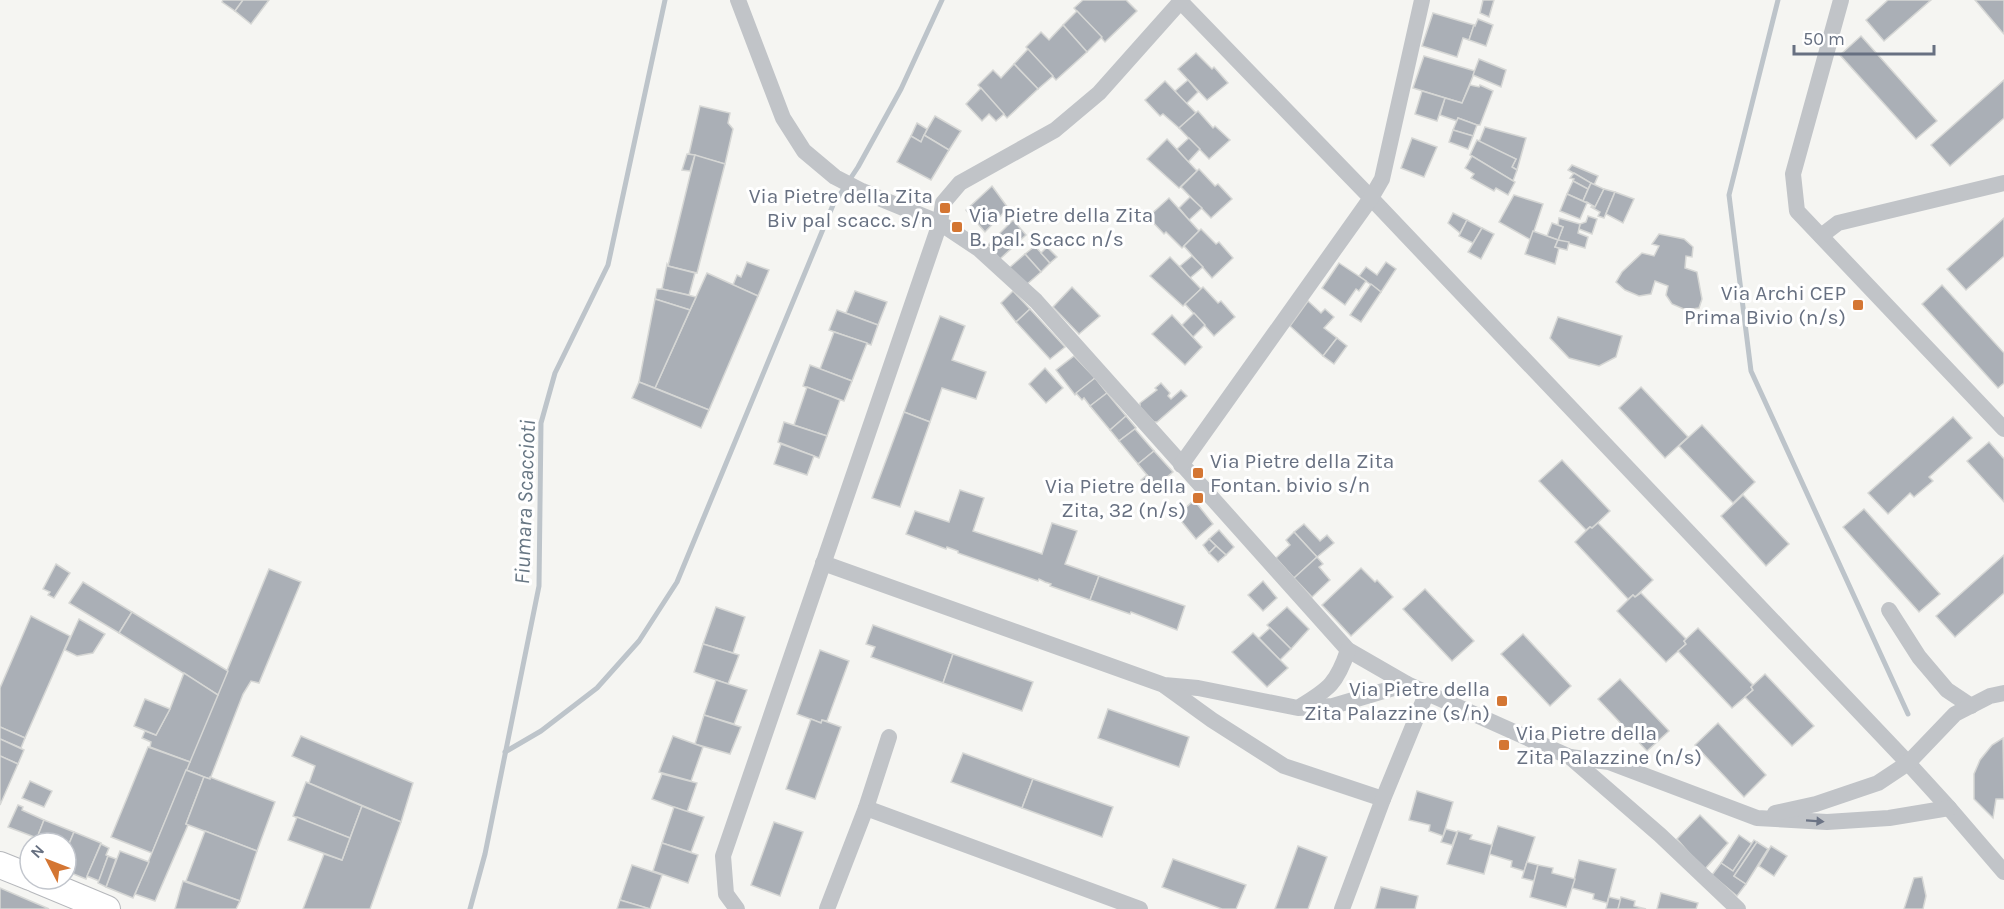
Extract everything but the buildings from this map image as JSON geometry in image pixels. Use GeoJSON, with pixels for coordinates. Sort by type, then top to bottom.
{"type":"FeatureCollection","features":[{"type":"Feature","properties":{"kind":"main road"},"geometry":{"type":"LineString","coordinates":[[0,865],[18,872]]}},
{"type":"Feature","properties":{"kind":"main road"},"geometry":{"type":"LineString","coordinates":[[63,891],[107,909]]}},
{"type":"Feature","properties":{"kind":"street"},"geometry":{"type":"LineString","coordinates":[[738,0],[783,118],[804,151],[835,177],[862,191],[940,222],[979,249],[1036,301],[1348,650],[1407,684],[1570,757],[1660,835],[1738,909]]}},
{"type":"Feature","properties":{"kind":"street"},"geometry":{"type":"LineString","coordinates":[[1181,465],[1371,198],[1382,179],[1422,0]]}},
{"type":"Feature","properties":{"kind":"street"},"geometry":{"type":"LineString","coordinates":[[1841,0],[1793,174],[1797,211],[2004,429]]}},
{"type":"Feature","properties":{"kind":"street"},"geometry":{"type":"LineString","coordinates":[[737,909],[726,894],[723,856],[940,222],[943,203],[960,183],[1055,130],[1099,93],[1180,1],[1371,198],[1908,763],[2004,872]]}},
{"type":"Feature","properties":{"kind":"street"},"geometry":{"type":"LineString","coordinates":[[1821,236],[1838,223],[2004,183]]}},
{"type":"Feature","properties":{"kind":"street"},"geometry":{"type":"LineString","coordinates":[[823,562],[1164,685],[1198,688],[1298,708],[1333,706],[1407,684]]}},
{"type":"Feature","properties":{"kind":"street"},"geometry":{"type":"LineString","coordinates":[[1889,610],[1919,657],[1947,690],[1971,706]]}},
{"type":"Feature","properties":{"kind":"street"},"geometry":{"type":"LineString","coordinates":[[1298,708],[1326,691],[1341,672],[1348,650]]}},
{"type":"Feature","properties":{"kind":"street"},"geometry":{"type":"LineString","coordinates":[[1164,685],[1212,720],[1284,766],[1383,799]]}},
{"type":"Feature","properties":{"kind":"street"},"geometry":{"type":"LineString","coordinates":[[1342,909],[1383,799],[1427,692]]}},
{"type":"Feature","properties":{"kind":"street"},"geometry":{"type":"LineString","coordinates":[[1757,818],[1816,804],[1878,783],[1908,763],[1955,714],[1990,696],[2004,693]]}},
{"type":"Feature","properties":{"kind":"street"},"geometry":{"type":"LineString","coordinates":[[827,909],[866,808],[889,737]]}},
{"type":"Feature","properties":{"kind":"street"},"geometry":{"type":"LineString","coordinates":[[1570,757],[1609,762],[1757,818],[1827,822],[1889,818],[1949,808]]}},
{"type":"Feature","properties":{"kind":"street"},"geometry":{"type":"LineString","coordinates":[[866,808],[1140,909]]}},
{"type":"Feature","properties":{"kind":"waterway","name":"Fiumara Scaccioti"},"geometry":{"type":"LineString","coordinates":[[470,909],[485,854],[539,586],[541,423],[555,373],[608,265],[665,0]]}},
{"type":"Feature","properties":{"kind":"waterway"},"geometry":{"type":"LineString","coordinates":[[505,752],[541,731],[597,688],[639,641],[677,582],[833,205],[858,167],[901,89],[942,0]]}},
{"type":"Feature","properties":{"kind":"waterway"},"geometry":{"type":"LineString","coordinates":[[1778,0],[1729,195],[1751,371],[1908,714]]}},
{"type":"Feature","properties":{"kind":"place","name":"Via Pietre della Zita Biv pal scacc. s/n"},"geometry":{"type":"Point","coordinates":[945,208]}},
{"type":"Feature","properties":{"kind":"place","name":"Via Pietre della Zita B. pal. Scacc n/s"},"geometry":{"type":"Point","coordinates":[957,227]}},
{"type":"Feature","properties":{"kind":"place","name":"Via Archi CEP Prima Bivio (n/s)"},"geometry":{"type":"Point","coordinates":[1858,305]}},
{"type":"Feature","properties":{"kind":"place","name":"Via Pietre della Zita Fontan. bivio s/n"},"geometry":{"type":"Point","coordinates":[1198,473]}},
{"type":"Feature","properties":{"kind":"place","name":"Via Pietre della Zita, 32 (n/s)"},"geometry":{"type":"Point","coordinates":[1198,498]}},
{"type":"Feature","properties":{"kind":"place","name":"Via Pietre della Zita Palazzine (s/n)"},"geometry":{"type":"Point","coordinates":[1502,701]}},
{"type":"Feature","properties":{"kind":"place","name":"Via Pietre della Zita Palazzine (n/s)"},"geometry":{"type":"Point","coordinates":[1504,745]}}]}
